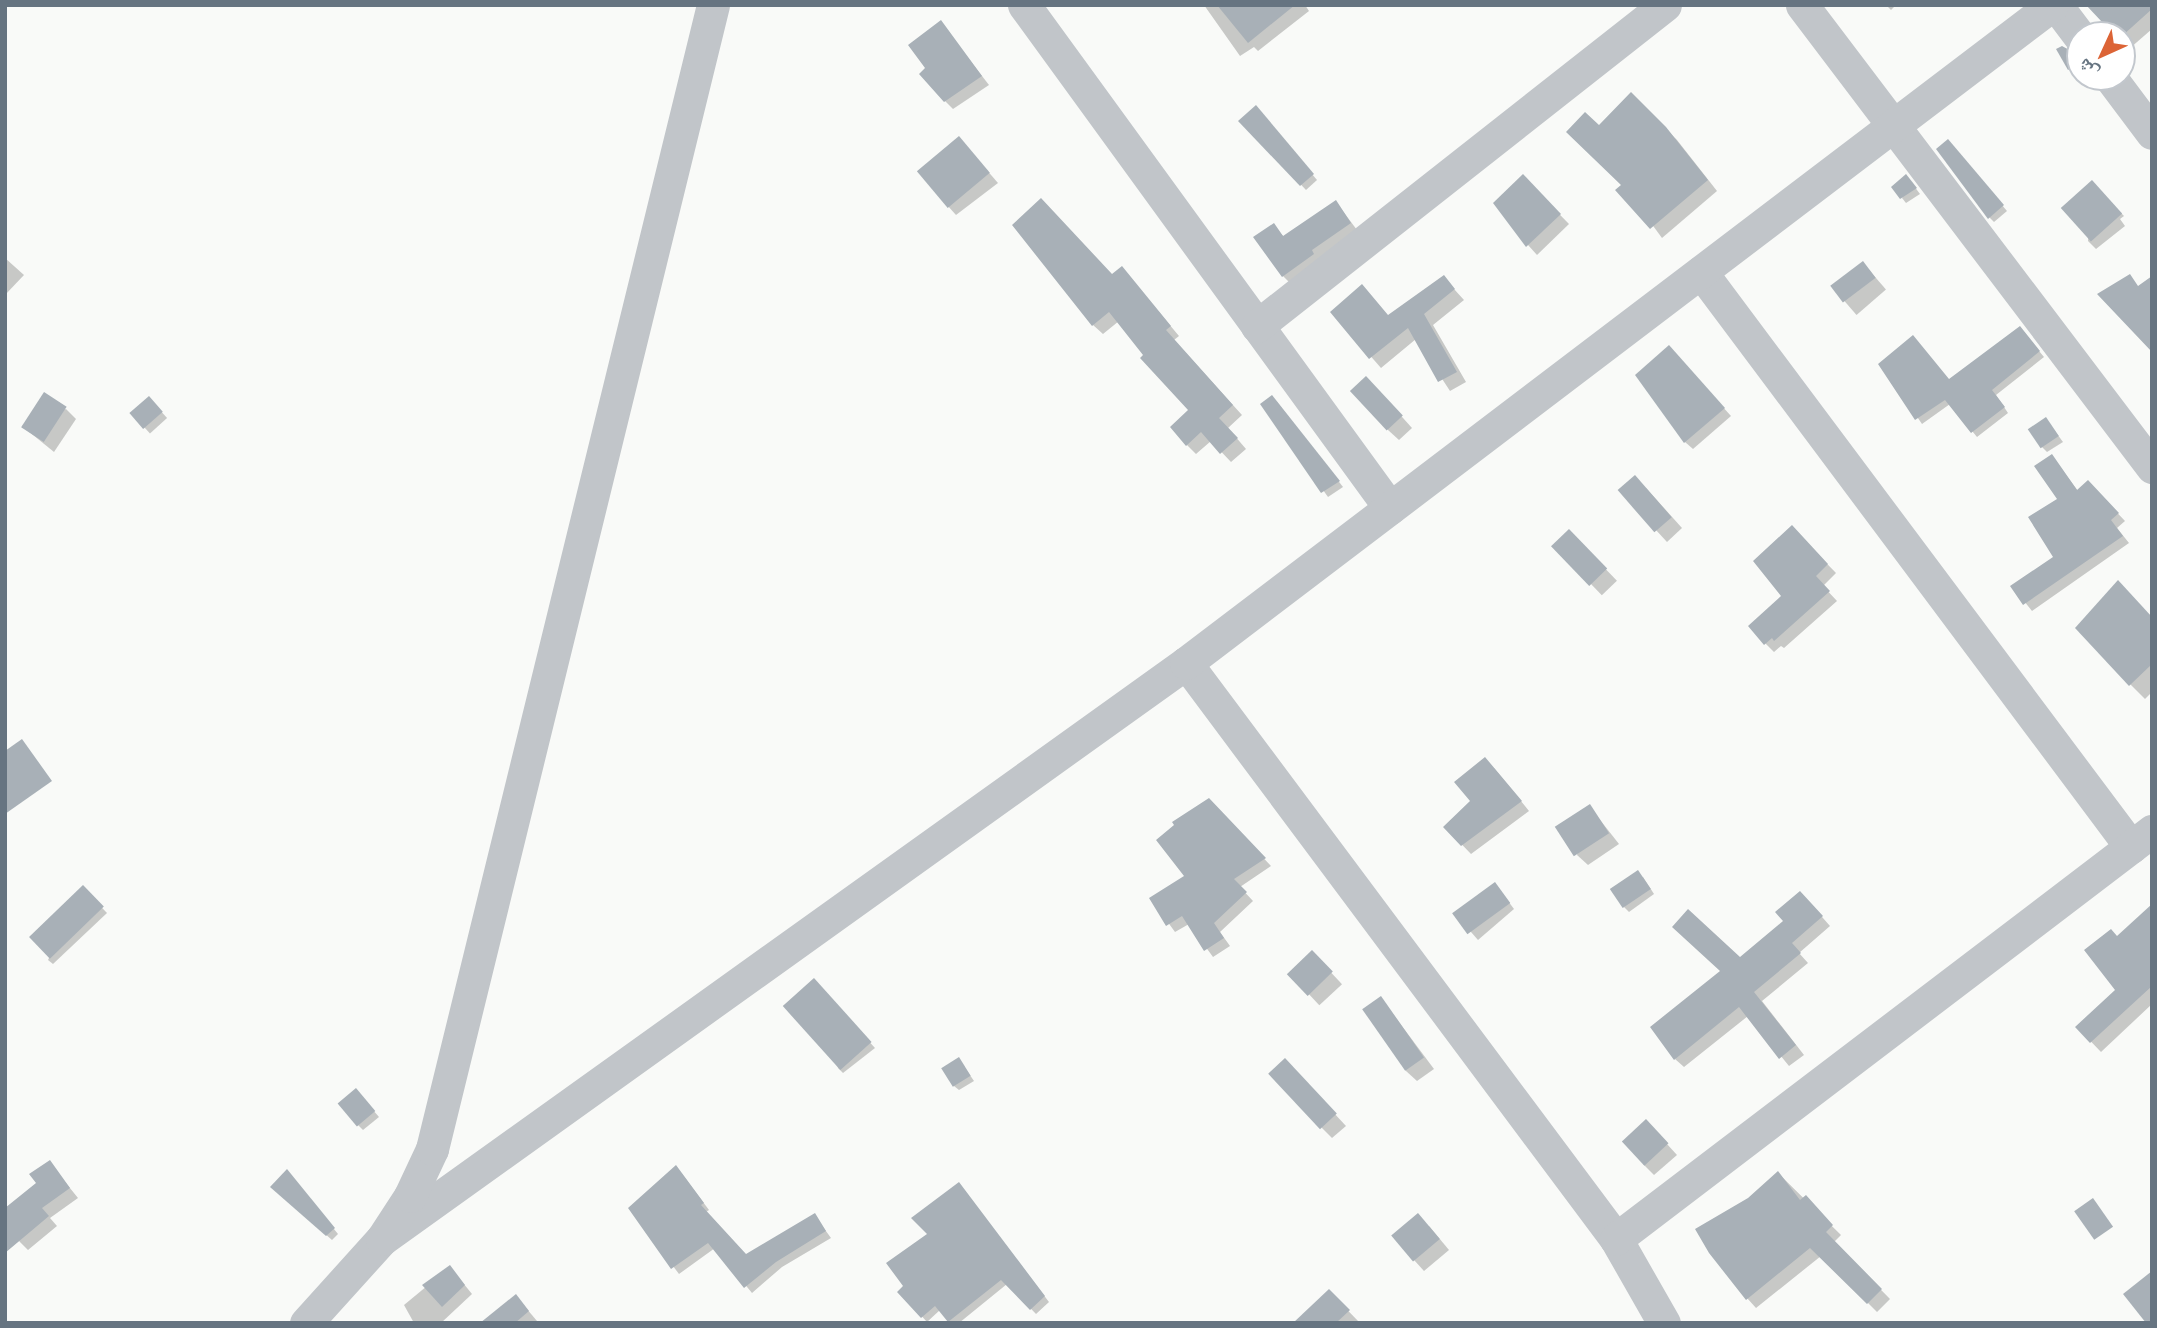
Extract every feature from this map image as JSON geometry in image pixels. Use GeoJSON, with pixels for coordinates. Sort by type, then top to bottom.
{"type":"FeatureCollection","features":[{"type":"Feature","properties":{"kind":"street"},"geometry":{"type":"LineString","coordinates":[[306,1323],[382,1239],[410,1196],[432,1149],[713,5]]}},
{"type":"Feature","properties":{"kind":"street"},"geometry":{"type":"LineString","coordinates":[[1024,5],[1390,508]]}},
{"type":"Feature","properties":{"kind":"street"},"geometry":{"type":"LineString","coordinates":[[1257,326],[1665,5]]}},
{"type":"Feature","properties":{"kind":"street"},"geometry":{"type":"LineString","coordinates":[[1802,5],[1896,124],[2152,467]]}},
{"type":"Feature","properties":{"kind":"street"},"geometry":{"type":"LineString","coordinates":[[382,1239],[1186,663],[2054,5],[2067,21]]}},
{"type":"Feature","properties":{"kind":"street"},"geometry":{"type":"LineString","coordinates":[[2120,91],[2152,133]]}},
{"type":"Feature","properties":{"kind":"street"},"geometry":{"type":"LineString","coordinates":[[1616,1238],[2141,839],[1701,272]]}},
{"type":"Feature","properties":{"kind":"street"},"geometry":{"type":"LineString","coordinates":[[1186,663],[1616,1238],[1664,1323]]}},
{"type":"Feature","properties":{"kind":"building"},"geometry":{"type":"Polygon","coordinates":[[[1217,5],[1295,5],[1248,43],[1217,5]]]}},
{"type":"Feature","properties":{"kind":"building"},"geometry":{"type":"Polygon","coordinates":[[[2086,5],[2152,5],[2152,9],[2136,23],[2136,21],[2101,21],[2086,5]]]}},
{"type":"Feature","properties":{"kind":"building"},"geometry":{"type":"Polygon","coordinates":[[[941,20],[982,76],[944,102],[919,74],[925,68],[908,45],[941,20]]]}},
{"type":"Feature","properties":{"kind":"building"},"geometry":{"type":"Polygon","coordinates":[[[2062,46],[2066,48],[2066,66],[2056,49],[2062,46]]]}},
{"type":"Feature","properties":{"kind":"building"},"geometry":{"type":"Polygon","coordinates":[[[1631,92],[1666,127],[1708,180],[1650,229],[1615,190],[1621,185],[1566,132],[1585,112],[1599,125],[1631,92]]]}},
{"type":"Feature","properties":{"kind":"building"},"geometry":{"type":"Polygon","coordinates":[[[1256,105],[1314,174],[1300,186],[1238,121],[1256,105]]]}},
{"type":"Feature","properties":{"kind":"building"},"geometry":{"type":"Polygon","coordinates":[[[959,136],[990,173],[948,208],[917,171],[959,136]]]}},
{"type":"Feature","properties":{"kind":"building"},"geometry":{"type":"Polygon","coordinates":[[[1948,139],[2004,205],[1988,219],[1936,149],[1948,139]]]}},
{"type":"Feature","properties":{"kind":"building"},"geometry":{"type":"Polygon","coordinates":[[[1523,174],[1561,214],[1526,247],[1493,203],[1523,174]]]}},
{"type":"Feature","properties":{"kind":"building"},"geometry":{"type":"Polygon","coordinates":[[[1906,174],[1917,188],[1900,199],[1891,187],[1906,174]]]}},
{"type":"Feature","properties":{"kind":"building"},"geometry":{"type":"Polygon","coordinates":[[[2092,180],[2122,213],[2091,242],[2061,208],[2092,180]]]}},
{"type":"Feature","properties":{"kind":"building"},"geometry":{"type":"Polygon","coordinates":[[[1041,198],[1112,274],[1122,266],[1171,326],[1166,330],[1233,405],[1219,418],[1238,438],[1220,454],[1201,432],[1186,446],[1170,427],[1188,410],[1140,358],[1143,355],[1109,312],[1092,326],[1012,225],[1041,198]]]}},
{"type":"Feature","properties":{"kind":"building"},"geometry":{"type":"Polygon","coordinates":[[[1336,200],[1351,223],[1312,250],[1314,254],[1282,277],[1253,237],[1274,223],[1283,236],[1336,200]]]}},
{"type":"Feature","properties":{"kind":"building"},"geometry":{"type":"Polygon","coordinates":[[[1863,261],[1876,278],[1843,302],[1830,286],[1863,261]]]}},
{"type":"Feature","properties":{"kind":"building"},"geometry":{"type":"Polygon","coordinates":[[[2130,274],[2138,286],[2152,276],[2152,352],[2097,294],[2130,274]]]}},
{"type":"Feature","properties":{"kind":"building"},"geometry":{"type":"Polygon","coordinates":[[[1444,275],[1455,289],[1424,314],[1457,372],[1438,382],[1408,328],[1369,359],[1330,312],[1362,284],[1388,315],[1444,275]]]}},
{"type":"Feature","properties":{"kind":"building"},"geometry":{"type":"Polygon","coordinates":[[[2020,326],[2040,351],[1992,390],[2005,407],[1971,433],[1945,400],[1915,420],[1878,364],[1913,335],[1949,379],[2020,326]]]}},
{"type":"Feature","properties":{"kind":"building"},"geometry":{"type":"Polygon","coordinates":[[[1669,345],[1725,408],[1684,443],[1635,375],[1669,345]]]}},
{"type":"Feature","properties":{"kind":"building"},"geometry":{"type":"Polygon","coordinates":[[[1366,376],[1403,415],[1387,430],[1350,391],[1366,376]]]}},
{"type":"Feature","properties":{"kind":"building"},"geometry":{"type":"Polygon","coordinates":[[[44,392],[67,407],[44,442],[21,427],[44,392]]]}},
{"type":"Feature","properties":{"kind":"building"},"geometry":{"type":"Polygon","coordinates":[[[1272,395],[1340,481],[1321,493],[1260,404],[1272,395]]]}},
{"type":"Feature","properties":{"kind":"building"},"geometry":{"type":"Polygon","coordinates":[[[149,396],[163,412],[143,429],[129,413],[149,396]]]}},
{"type":"Feature","properties":{"kind":"building"},"geometry":{"type":"Polygon","coordinates":[[[2046,417],[2059,436],[2041,448],[2028,429],[2046,417]]]}},
{"type":"Feature","properties":{"kind":"building"},"geometry":{"type":"Polygon","coordinates":[[[2052,454],[2077,490],[2088,480],[2119,513],[2111,520],[2123,536],[2023,605],[2010,586],[2053,557],[2028,517],[2057,499],[2034,466],[2052,454]]]}},
{"type":"Feature","properties":{"kind":"building"},"geometry":{"type":"Polygon","coordinates":[[[1635,475],[1672,517],[1654,532],[1618,490],[1635,475]]]}},
{"type":"Feature","properties":{"kind":"building"},"geometry":{"type":"Polygon","coordinates":[[[1792,525],[1828,564],[1816,576],[1830,591],[1774,641],[1772,638],[1764,645],[1748,626],[1781,596],[1753,561],[1792,525]]]}},
{"type":"Feature","properties":{"kind":"building"},"geometry":{"type":"Polygon","coordinates":[[[1569,529],[1607,569],[1589,586],[1551,546],[1569,529]]]}},
{"type":"Feature","properties":{"kind":"building"},"geometry":{"type":"Polygon","coordinates":[[[2118,580],[2152,617],[2152,664],[2129,686],[2075,628],[2118,580]]]}},
{"type":"Feature","properties":{"kind":"building"},"geometry":{"type":"Polygon","coordinates":[[[22,739],[52,781],[5,814],[5,751],[22,739]]]}},
{"type":"Feature","properties":{"kind":"building"},"geometry":{"type":"Polygon","coordinates":[[[1485,757],[1522,801],[1461,846],[1443,827],[1470,801],[1454,782],[1485,757]]]}},
{"type":"Feature","properties":{"kind":"building"},"geometry":{"type":"Polygon","coordinates":[[[1209,798],[1266,858],[1234,879],[1247,892],[1214,923],[1224,938],[1204,951],[1182,916],[1166,926],[1149,898],[1184,876],[1156,840],[1174,825],[1172,822],[1209,798]]]}},
{"type":"Feature","properties":{"kind":"building"},"geometry":{"type":"Polygon","coordinates":[[[1590,804],[1609,833],[1574,856],[1555,827],[1590,804]]]}},
{"type":"Feature","properties":{"kind":"building"},"geometry":{"type":"Polygon","coordinates":[[[1638,870],[1651,889],[1623,908],[1610,889],[1638,870]]]}},
{"type":"Feature","properties":{"kind":"building"},"geometry":{"type":"Polygon","coordinates":[[[1495,882],[1510,903],[1467,934],[1452,913],[1495,882]]]}},
{"type":"Feature","properties":{"kind":"building"},"geometry":{"type":"Polygon","coordinates":[[[83,885],[104,907],[50,959],[29,937],[83,885]]]}},
{"type":"Feature","properties":{"kind":"building"},"geometry":{"type":"Polygon","coordinates":[[[1800,891],[1823,916],[1792,943],[1801,953],[1754,992],[1796,1045],[1779,1059],[1739,1007],[1674,1060],[1650,1027],[1720,971],[1672,927],[1688,909],[1740,957],[1783,921],[1775,912],[1800,891]]]}},
{"type":"Feature","properties":{"kind":"building"},"geometry":{"type":"Polygon","coordinates":[[[2152,904],[2152,986],[2090,1043],[2075,1027],[2115,990],[2084,950],[2111,929],[2117,936],[2152,904]]]}},
{"type":"Feature","properties":{"kind":"building"},"geometry":{"type":"Polygon","coordinates":[[[1312,950],[1333,972],[1308,996],[1287,974],[1312,950]]]}},
{"type":"Feature","properties":{"kind":"building"},"geometry":{"type":"Polygon","coordinates":[[[814,978],[872,1042],[840,1070],[783,1006],[814,978]]]}},
{"type":"Feature","properties":{"kind":"building"},"geometry":{"type":"Polygon","coordinates":[[[1381,996],[1424,1057],[1405,1071],[1362,1009],[1381,996]]]}},
{"type":"Feature","properties":{"kind":"building"},"geometry":{"type":"Polygon","coordinates":[[[959,1057],[971,1076],[953,1087],[941,1068],[959,1057]]]}},
{"type":"Feature","properties":{"kind":"building"},"geometry":{"type":"Polygon","coordinates":[[[1285,1058],[1337,1114],[1320,1129],[1268,1074],[1285,1058]]]}},
{"type":"Feature","properties":{"kind":"building"},"geometry":{"type":"Polygon","coordinates":[[[356,1088],[375,1111],[357,1126],[338,1103],[356,1088]]]}},
{"type":"Feature","properties":{"kind":"building"},"geometry":{"type":"Polygon","coordinates":[[[1646,1119],[1669,1143],[1644,1166],[1622,1142],[1646,1119]]]}},
{"type":"Feature","properties":{"kind":"building"},"geometry":{"type":"Polygon","coordinates":[[[50,1160],[70,1188],[42,1208],[49,1216],[5,1253],[5,1208],[36,1183],[29,1174],[50,1160]]]}},
{"type":"Feature","properties":{"kind":"building"},"geometry":{"type":"Polygon","coordinates":[[[676,1165],[704,1203],[701,1205],[746,1254],[815,1213],[826,1231],[776,1262],[744,1288],[708,1243],[671,1269],[628,1208],[676,1165]]]}},
{"type":"Feature","properties":{"kind":"building"},"geometry":{"type":"Polygon","coordinates":[[[287,1169],[335,1228],[326,1236],[270,1187],[287,1169]]]}},
{"type":"Feature","properties":{"kind":"building"},"geometry":{"type":"Polygon","coordinates":[[[1778,1171],[1800,1200],[1806,1195],[1833,1225],[1826,1232],[1882,1289],[1867,1304],[1810,1248],[1746,1300],[1709,1253],[1695,1229],[1748,1198],[1778,1171]]]}},
{"type":"Feature","properties":{"kind":"building"},"geometry":{"type":"Polygon","coordinates":[[[959,1182],[1045,1296],[1030,1310],[1001,1280],[948,1322],[935,1306],[921,1318],[897,1292],[903,1286],[886,1263],[927,1234],[911,1218],[959,1182]]]}},
{"type":"Feature","properties":{"kind":"building"},"geometry":{"type":"Polygon","coordinates":[[[2093,1198],[2113,1227],[2094,1240],[2074,1211],[2093,1198]]]}},
{"type":"Feature","properties":{"kind":"building"},"geometry":{"type":"Polygon","coordinates":[[[1418,1213],[1440,1239],[1413,1262],[1391,1235],[1418,1213]]]}},
{"type":"Feature","properties":{"kind":"building"},"geometry":{"type":"Polygon","coordinates":[[[450,1265],[465,1285],[442,1307],[422,1285],[450,1265]]]}},
{"type":"Feature","properties":{"kind":"building"},"geometry":{"type":"Polygon","coordinates":[[[2152,1271],[2152,1323],[2146,1323],[2123,1294],[2152,1271]]]}},
{"type":"Feature","properties":{"kind":"building"},"geometry":{"type":"Polygon","coordinates":[[[1329,1289],[1350,1310],[1336,1323],[1293,1323],[1329,1289]]]}},
{"type":"Feature","properties":{"kind":"building"},"geometry":{"type":"Polygon","coordinates":[[[516,1294],[529,1311],[515,1323],[480,1323],[516,1294]]]}}]}
